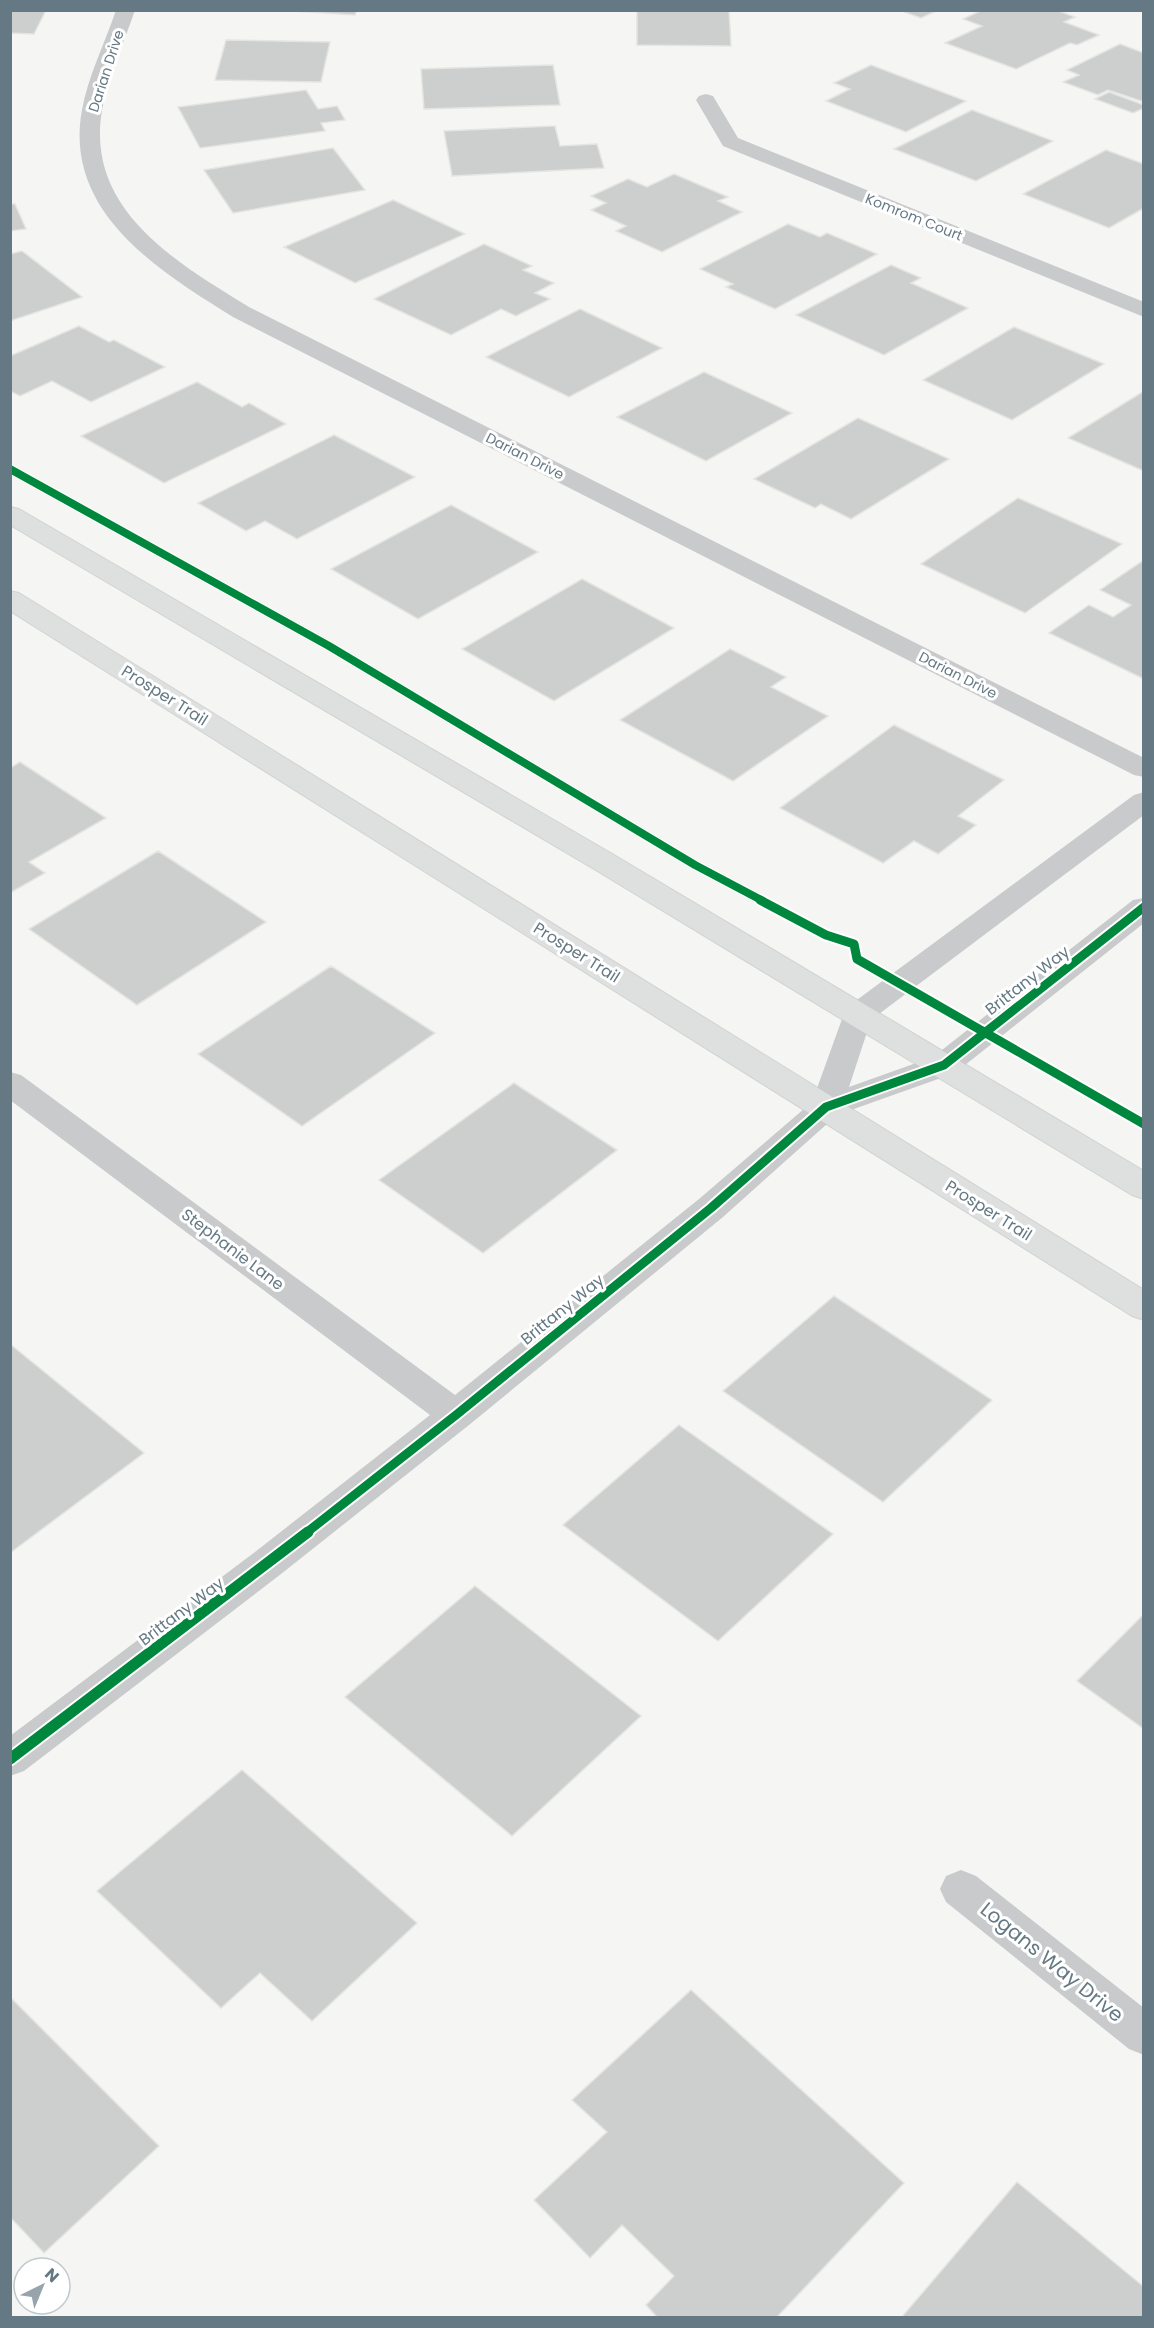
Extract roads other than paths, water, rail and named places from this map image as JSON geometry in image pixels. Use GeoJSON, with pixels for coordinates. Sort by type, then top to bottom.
{"type":"FeatureCollection","features":[{"type":"Feature","properties":{"kind":"main road"},"geometry":{"type":"LineString","coordinates":[[10,514],[604,862],[1143,1187]]}},
{"type":"Feature","properties":{"kind":"main road","name":"Prosper Trail"},"geometry":{"type":"LineString","coordinates":[[10,599],[1143,1307]]}},
{"type":"Feature","properties":{"kind":"street","name":"Darian Drive"},"geometry":{"type":"LineString","coordinates":[[126,10],[92,111],[88,146],[96,182],[115,213],[143,244],[182,276],[251,317],[1143,769]]}},
{"type":"Feature","properties":{"kind":"street","name":"Komrom Court"},"geometry":{"type":"LineString","coordinates":[[706,100],[730,142],[1143,310]]}},
{"type":"Feature","properties":{"kind":"street"},"geometry":{"type":"LineString","coordinates":[[826,1107],[857,1015],[1143,801]]}},
{"type":"Feature","properties":{"kind":"street","name":"Brittany Way"},"geometry":{"type":"LineString","coordinates":[[10,1759],[259,1571],[456,1415],[711,1208],[826,1107],[944,1065],[1143,907]]}},
{"type":"Feature","properties":{"kind":"street","name":"Stephanie Lane"},"geometry":{"type":"LineString","coordinates":[[10,1083],[456,1415]]}},
{"type":"Feature","properties":{"kind":"street","name":"Logans Way Drive"},"geometry":{"type":"LineString","coordinates":[[962,1888],[1143,2035]]}}]}
